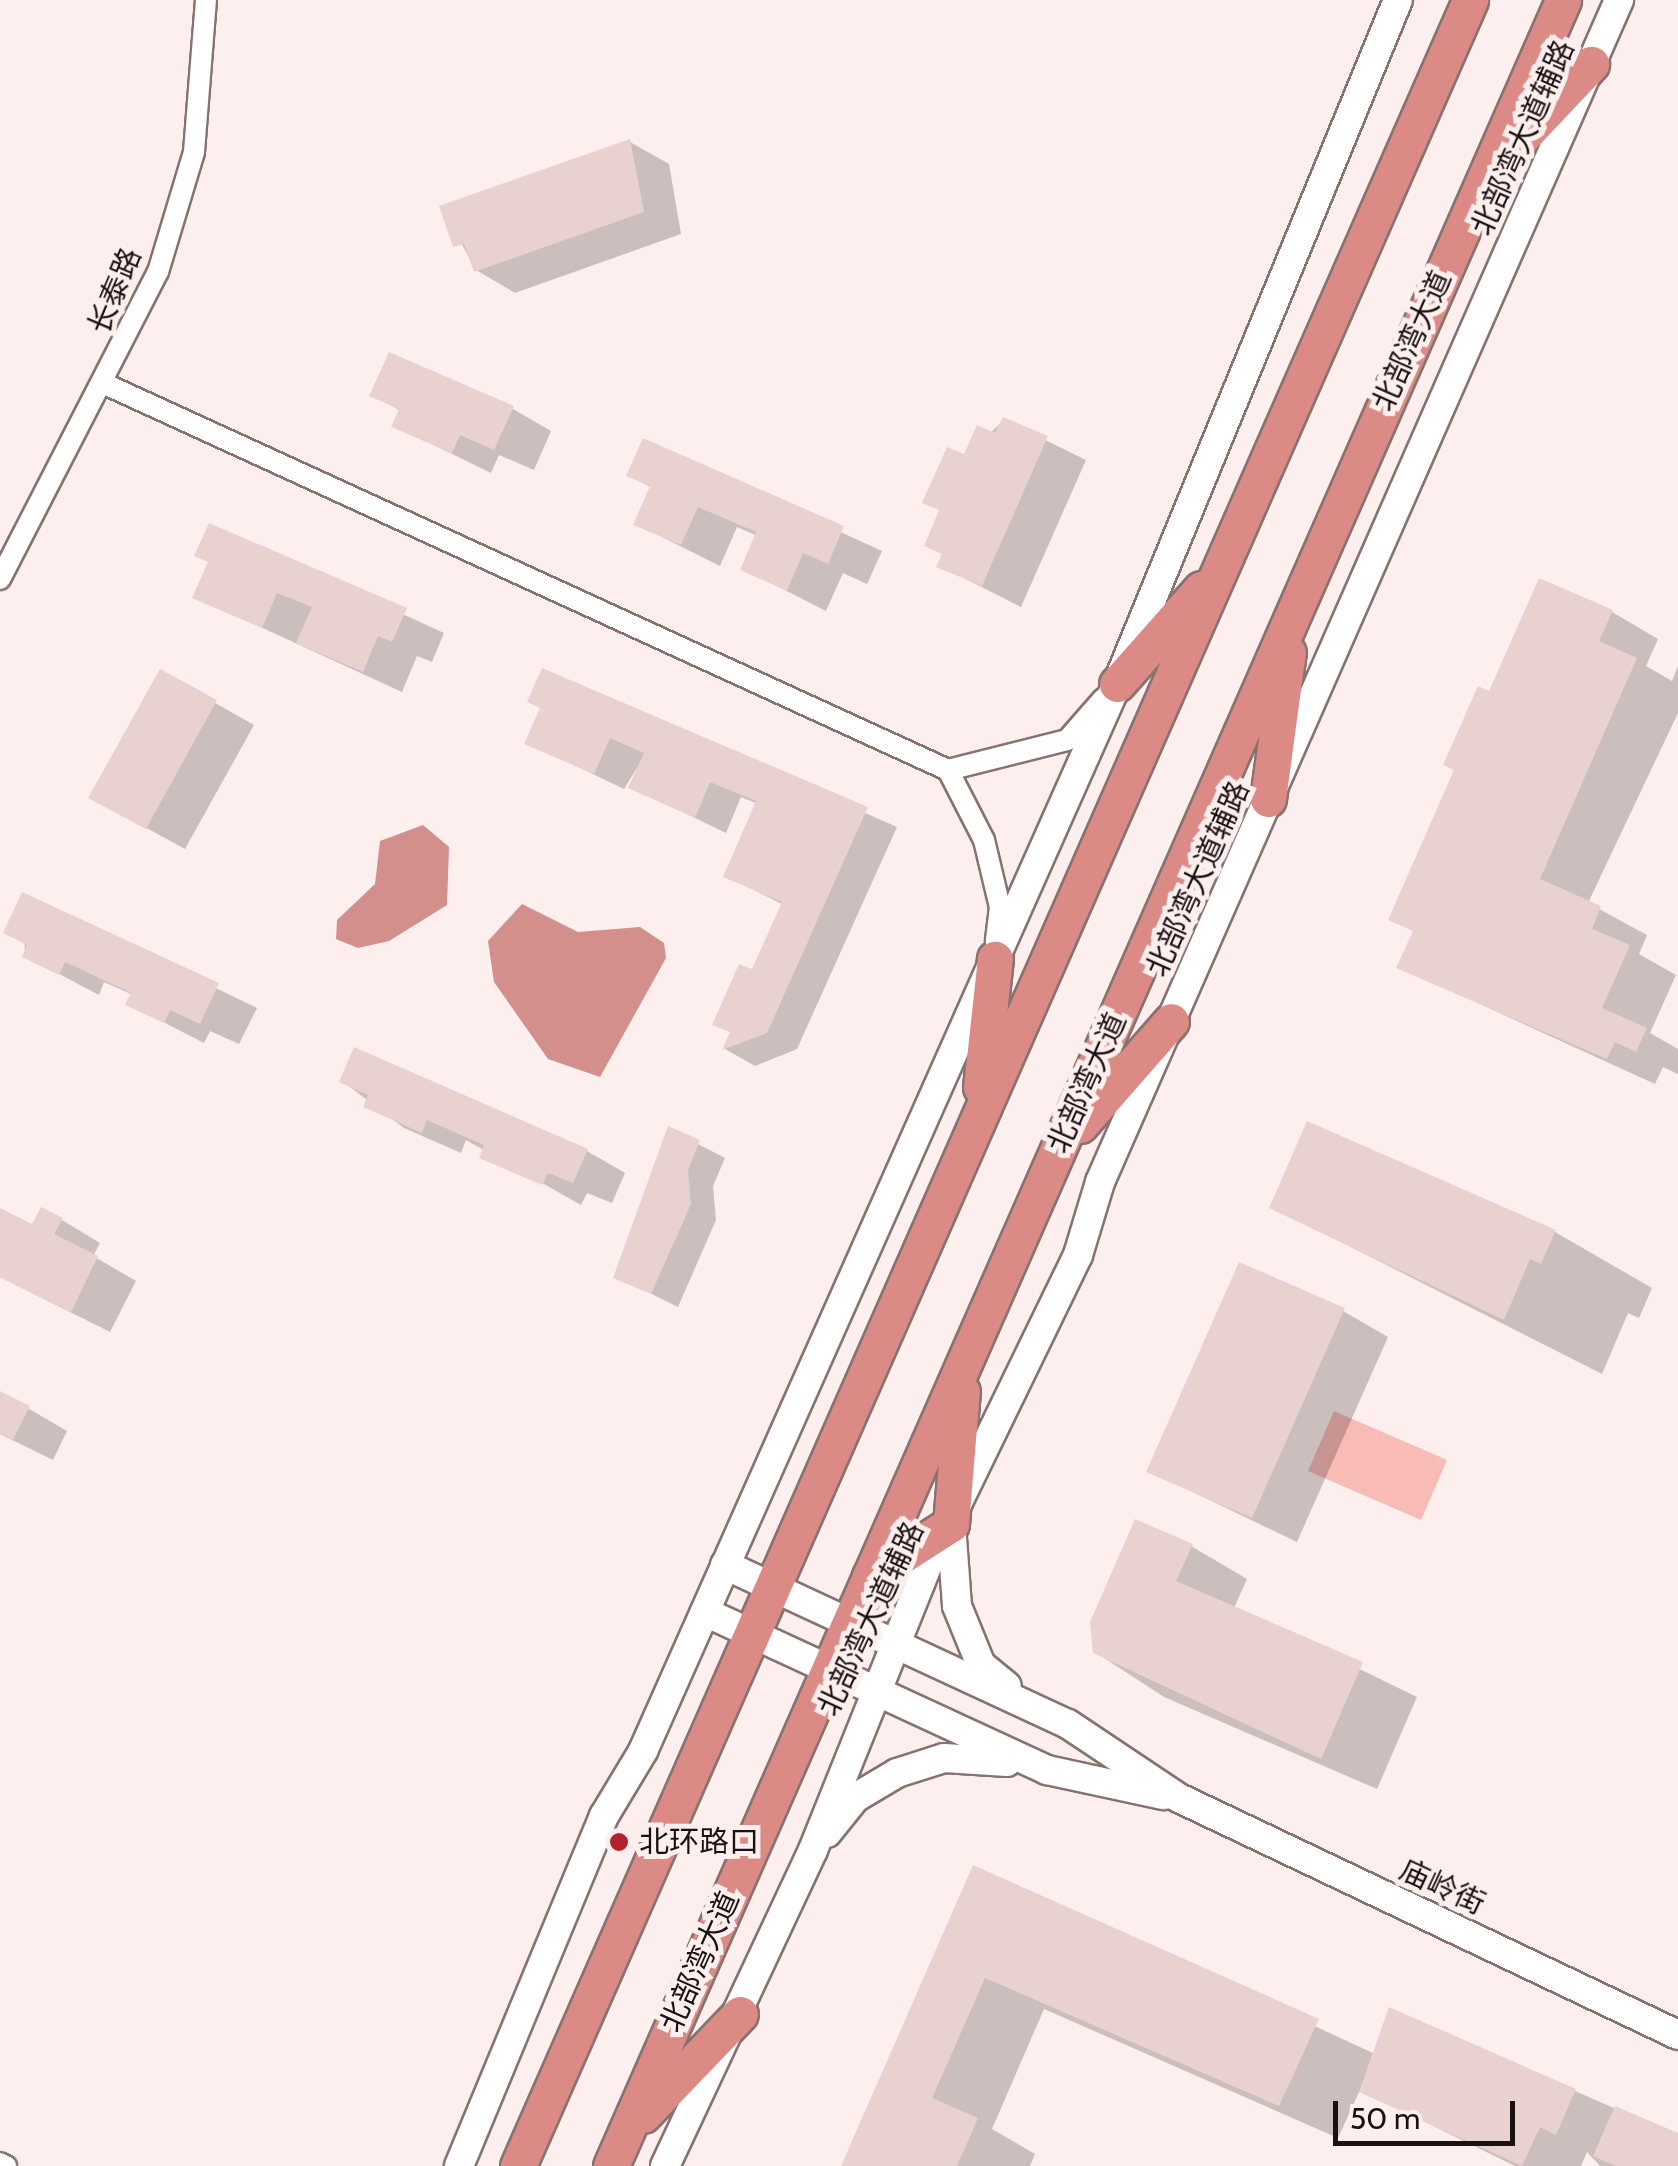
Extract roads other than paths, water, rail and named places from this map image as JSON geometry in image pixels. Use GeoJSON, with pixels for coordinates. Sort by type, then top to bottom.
{"type":"FeatureCollection","features":[{"type":"Feature","properties":{"kind":"highway"},"geometry":{"type":"LineString","coordinates":[[518,2166],[1470,0]]}},
{"type":"Feature","properties":{"kind":"highway","name":"北部湾大道"},"geometry":{"type":"LineString","coordinates":[[618,2156],[1563,0]]}},
{"type":"Feature","properties":{"kind":"highway"},"geometry":{"type":"LineString","coordinates":[[1486,175],[1591,64]]}},
{"type":"Feature","properties":{"kind":"highway"},"geometry":{"type":"LineString","coordinates":[[1116,684],[1222,566]]}},
{"type":"Feature","properties":{"kind":"highway"},"geometry":{"type":"LineString","coordinates":[[1268,800],[1294,611]]}},
{"type":"Feature","properties":{"kind":"highway"},"geometry":{"type":"LineString","coordinates":[[977,1122],[994,959]]}},
{"type":"Feature","properties":{"kind":"highway"},"geometry":{"type":"LineString","coordinates":[[1056,1152],[1171,1022]]}},
{"type":"Feature","properties":{"kind":"highway"},"geometry":{"type":"LineString","coordinates":[[870,1576],[951,1524],[965,1360]]}},
{"type":"Feature","properties":{"kind":"highway"},"geometry":{"type":"LineString","coordinates":[[618,2156],[740,2014]]}},
{"type":"Feature","properties":{"kind":"highway"},"geometry":{"type":"LineString","coordinates":[[490,2166],[538,2123]]}},
{"type":"Feature","properties":{"kind":"main road"},"geometry":{"type":"LineString","coordinates":[[459,2166],[604,1816],[725,1566],[1116,684],[1398,0]]}},
{"type":"Feature","properties":{"kind":"main road","name":"北部湾大道辅路"},"geometry":{"type":"LineString","coordinates":[[665,2166],[740,2014],[813,1850],[893,1643],[1078,1255],[1171,1022],[1619,0]]}},
{"type":"Feature","properties":{"kind":"main road"},"geometry":{"type":"LineString","coordinates":[[951,1524],[956,1606],[981,1665],[1068,1724]]}},
{"type":"Feature","properties":{"kind":"main road","name":"庙岭街"},"geometry":{"type":"LineString","coordinates":[[725,1566],[1068,1724],[1179,1798],[1678,2035]]}},
{"type":"Feature","properties":{"kind":"main road","name":"庙岭街"},"geometry":{"type":"LineString","coordinates":[[704,1612],[1046,1770],[1179,1798]]}},
{"type":"Feature","properties":{"kind":"main road"},"geometry":{"type":"LineString","coordinates":[[813,1850],[855,1798],[897,1773],[958,1758],[1046,1770]]}},
{"type":"Feature","properties":{"kind":"street","name":"长泰路"},"geometry":{"type":"LineString","coordinates":[[0,579],[107,385],[158,272],[194,152],[206,0]]}},
{"type":"Feature","properties":{"kind":"street"},"geometry":{"type":"LineString","coordinates":[[107,385],[948,770],[1067,740],[1116,684]]}},
{"type":"Feature","properties":{"kind":"street"},"geometry":{"type":"LineString","coordinates":[[948,770],[992,874],[994,959]]}},
{"type":"Feature","properties":{"kind":"place","name":"北环路口"},"geometry":{"type":"Point","coordinates":[619,1842]}}]}
